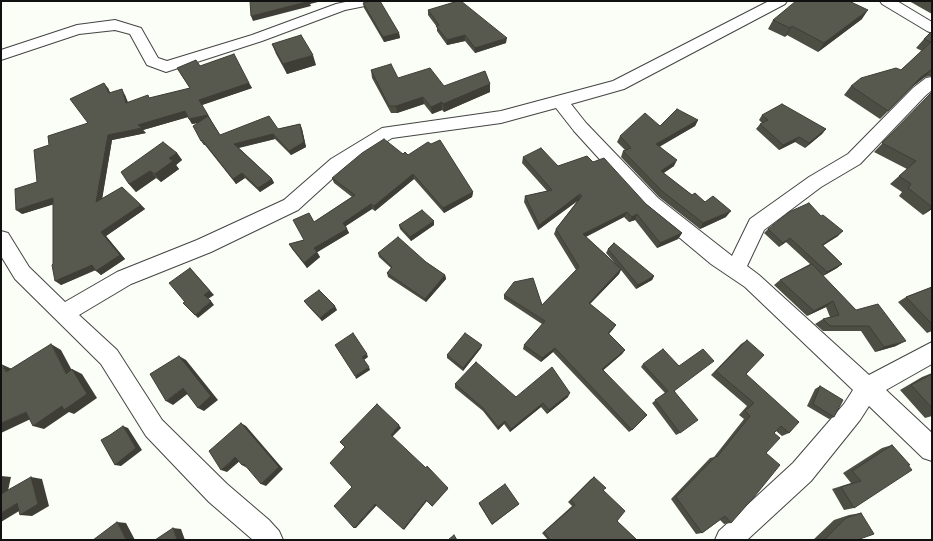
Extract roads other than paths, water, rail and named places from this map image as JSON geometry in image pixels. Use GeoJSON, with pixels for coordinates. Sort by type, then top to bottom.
{"type":"FeatureCollection","features":[{"type":"Feature","properties":{"kind":"street"},"geometry":{"type":"LineString","coordinates":[[1,55],[77,30],[115,25],[136,31],[152,61],[166,67],[257,38],[341,7],[370,1]]}},
{"type":"Feature","properties":{"kind":"street"},"geometry":{"type":"LineString","coordinates":[[63,314],[124,278],[204,246],[291,205],[337,164],[388,132],[501,117],[618,85],[780,1]]}},
{"type":"Feature","properties":{"kind":"street"},"geometry":{"type":"LineString","coordinates":[[887,1],[932,28]]}},
{"type":"Feature","properties":{"kind":"street"},"geometry":{"type":"LineString","coordinates":[[735,270],[757,225],[815,182],[854,159],[919,92],[932,82]]}},
{"type":"Feature","properties":{"kind":"street"},"geometry":{"type":"LineString","coordinates":[[559,100],[580,127],[651,203],[718,258],[752,281],[932,449]]}},
{"type":"Feature","properties":{"kind":"street"},"geometry":{"type":"LineString","coordinates":[[1,239],[22,273],[109,357],[154,428],[218,493],[260,529],[270,540]]}},
{"type":"Feature","properties":{"kind":"street"},"geometry":{"type":"LineString","coordinates":[[728,540],[802,472],[852,412],[868,388],[932,352]]}}]}
